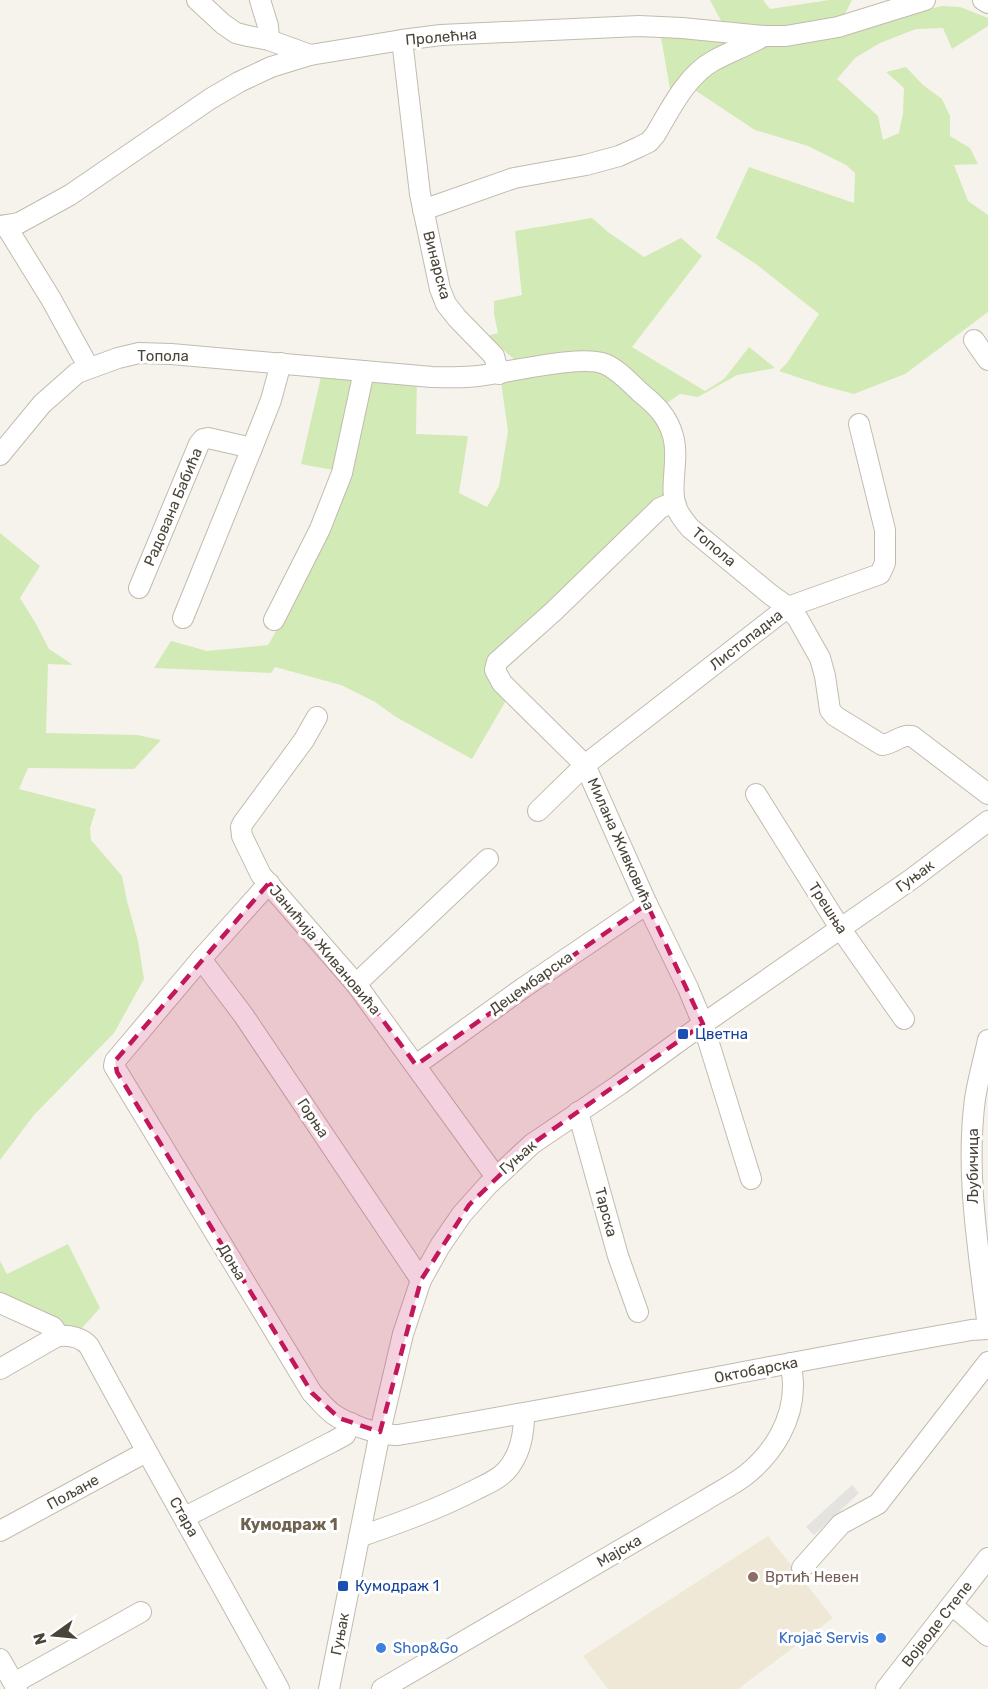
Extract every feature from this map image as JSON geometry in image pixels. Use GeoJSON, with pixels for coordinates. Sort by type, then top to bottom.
{"type":"FeatureCollection","features":[{"type":"Feature","properties":{"kind":"street"},"geometry":{"type":"LineString","coordinates":[[197,0],[236,33],[269,40],[310,55]]}},
{"type":"Feature","properties":{"kind":"street"},"geometry":{"type":"LineString","coordinates":[[260,0],[268,26],[269,40]]}},
{"type":"Feature","properties":{"kind":"street","name":"Пролећна"},"geometry":{"type":"LineString","coordinates":[[3,226],[19,223],[70,195],[219,93],[271,67],[310,55],[402,40],[451,35],[639,26],[786,36],[838,27],[924,0]]}},
{"type":"Feature","properties":{"kind":"street"},"geometry":{"type":"LineString","coordinates":[[983,0],[988,3]]}},
{"type":"Feature","properties":{"kind":"street","name":"Винарска"},"geometry":{"type":"LineString","coordinates":[[423,210],[514,178],[586,165],[628,153],[649,142],[686,85],[699,72],[711,62],[764,36]]}},
{"type":"Feature","properties":{"kind":"street","name":"Винарска"},"geometry":{"type":"LineString","coordinates":[[402,40],[414,153],[423,210],[440,289],[446,304],[457,318],[494,356],[499,374]]}},
{"type":"Feature","properties":{"kind":"street"},"geometry":{"type":"LineString","coordinates":[[3,226],[51,299],[89,368]]}},
{"type":"Feature","properties":{"kind":"street"},"geometry":{"type":"LineString","coordinates":[[974,340],[988,360]]}},
{"type":"Feature","properties":{"kind":"street","name":"Топола"},"geometry":{"type":"LineString","coordinates":[[0,455],[42,404],[77,373],[118,358],[140,353],[439,377],[476,377],[549,365],[594,361],[613,368],[654,404],[666,418],[676,449],[674,495],[682,518],[690,528],[788,608],[798,619],[820,658],[825,676],[828,704],[835,716],[882,745],[906,735],[912,736],[988,794]]}},
{"type":"Feature","properties":{"kind":"street"},"geometry":{"type":"LineString","coordinates":[[183,618],[252,448],[281,363]]}},
{"type":"Feature","properties":{"kind":"street"},"geometry":{"type":"LineString","coordinates":[[274,620],[320,529],[342,473],[364,371]]}},
{"type":"Feature","properties":{"kind":"street","name":"Листопадна"},"geometry":{"type":"LineString","coordinates":[[538,811],[585,765],[788,608],[880,574],[885,563],[885,530],[859,424]]}},
{"type":"Feature","properties":{"kind":"street","name":"Радована Бабића"},"geometry":{"type":"LineString","coordinates":[[139,588],[203,439],[208,438],[252,448]]}},
{"type":"Feature","properties":{"kind":"street","name":"Милана Живковића"},"geometry":{"type":"LineString","coordinates":[[676,505],[660,508],[554,611],[497,662],[495,670],[502,683],[585,765],[703,1024],[751,1179]]}},
{"type":"Feature","properties":{"kind":"street","name":"Јанићија Живановића"},"geometry":{"type":"LineString","coordinates":[[317,717],[304,740],[241,827],[242,836],[255,865],[356,984],[496,1177]]}},
{"type":"Feature","properties":{"kind":"street","name":"Трешња"},"geometry":{"type":"LineString","coordinates":[[756,794],[840,928],[904,1019]]}},
{"type":"Feature","properties":{"kind":"street","name":"Гуњак"},"geometry":{"type":"LineString","coordinates":[[328,1689],[380,1432],[403,1334],[421,1280],[440,1246],[462,1214],[496,1177],[532,1144],[913,878],[988,821]]}},
{"type":"Feature","properties":{"kind":"street"},"geometry":{"type":"LineString","coordinates":[[356,984],[488,859]]}},
{"type":"Feature","properties":{"kind":"street"},"geometry":{"type":"LineString","coordinates":[[201,959],[269,883]]}},
{"type":"Feature","properties":{"kind":"street","name":"Децембарска"},"geometry":{"type":"LineString","coordinates":[[416,1065],[523,988],[647,904]]}},
{"type":"Feature","properties":{"kind":"street","name":"Доња"},"geometry":{"type":"LineString","coordinates":[[201,959],[115,1061],[114,1066],[312,1393],[330,1412],[351,1423],[380,1432]]}},
{"type":"Feature","properties":{"kind":"street","name":"Горња"},"geometry":{"type":"LineString","coordinates":[[201,959],[244,1016],[421,1280]]}},
{"type":"Feature","properties":{"kind":"street","name":"Љубичица"},"geometry":{"type":"LineString","coordinates":[[988,1040],[975,1098],[972,1144],[974,1213],[988,1328]]}},
{"type":"Feature","properties":{"kind":"street","name":"Тарска"},"geometry":{"type":"LineString","coordinates":[[578,1112],[618,1256],[638,1312]]}},
{"type":"Feature","properties":{"kind":"street"},"geometry":{"type":"LineString","coordinates":[[0,1303],[53,1327],[59,1336],[0,1369]]}},
{"type":"Feature","properties":{"kind":"street","name":"Октобарска"},"geometry":{"type":"LineString","coordinates":[[380,1432],[398,1435],[524,1414],[988,1328]]}},
{"type":"Feature","properties":{"kind":"street","name":"Стара"},"geometry":{"type":"LineString","coordinates":[[59,1336],[65,1335],[79,1339],[89,1346],[279,1689]]}},
{"type":"Feature","properties":{"kind":"street"},"geometry":{"type":"LineString","coordinates":[[802,1568],[841,1524],[878,1504],[988,1362]]}},
{"type":"Feature","properties":{"kind":"street","name":"Мајска"},"geometry":{"type":"LineString","coordinates":[[382,1689],[746,1475],[765,1457],[782,1433],[789,1412],[793,1388],[791,1363]]}},
{"type":"Feature","properties":{"kind":"street"},"geometry":{"type":"LineString","coordinates":[[360,1537],[441,1507],[498,1478],[513,1462],[520,1445],[524,1430],[524,1414]]}},
{"type":"Feature","properties":{"kind":"street"},"geometry":{"type":"LineString","coordinates":[[185,1517],[345,1435],[351,1423]]}},
{"type":"Feature","properties":{"kind":"street","name":"Пољане"},"geometry":{"type":"LineString","coordinates":[[0,1531],[146,1452]]}},
{"type":"Feature","properties":{"kind":"street","name":"Војводе Степе"},"geometry":{"type":"LineString","coordinates":[[886,1689],[988,1558]]}},
{"type":"Feature","properties":{"kind":"street"},"geometry":{"type":"LineString","coordinates":[[952,1605],[988,1636]]}},
{"type":"Feature","properties":{"kind":"street"},"geometry":{"type":"LineString","coordinates":[[0,1659],[15,1686],[141,1612]]}},
{"type":"Feature","properties":{"kind":"highlighted area"},"geometry":{"type":"Polygon","coordinates":[[[269,883],[356,984],[416,1065],[647,904],[703,1024],[532,1144],[469,1205],[421,1280],[380,1432],[339,1418],[312,1393],[117,1072],[115,1061],[269,883]]]}},
{"type":"Feature","properties":{"kind":"shaded area"},"geometry":{"type":"Polygon","coordinates":[[[852,1485],[859,1493],[814,1535],[806,1527],[852,1485]]]}},
{"type":"Feature","properties":{"kind":"shaded area","name":"Вртић Невен"},"geometry":{"type":"Polygon","coordinates":[[[768,1536],[833,1618],[738,1689],[608,1689],[583,1656],[768,1536]]]}},
{"type":"Feature","properties":{"kind":"green space"},"geometry":{"type":"Polygon","coordinates":[[[710,0],[763,0],[770,9],[829,0],[852,0],[838,27],[943,6],[960,7],[988,18],[988,26],[952,49],[943,28],[916,29],[880,43],[855,58],[837,79],[878,116],[883,140],[899,133],[903,113],[904,88],[886,72],[906,67],[923,85],[942,99],[950,116],[950,136],[970,148],[978,164],[954,165],[968,201],[988,215],[988,312],[905,374],[854,394],[779,371],[787,363],[819,314],[756,264],[716,238],[749,167],[854,203],[855,173],[846,165],[808,146],[755,130],[687,85],[673,106],[659,26],[727,32],[710,0]]]}},
{"type":"Feature","properties":{"kind":"green space"},"geometry":{"type":"Polygon","coordinates":[[[592,218],[644,257],[681,238],[702,256],[632,347],[705,391],[724,379],[749,347],[775,368],[737,375],[698,397],[680,394],[667,403],[646,389],[620,363],[515,360],[487,336],[498,333],[494,301],[522,295],[515,231],[592,218]]]}},
{"type":"Feature","properties":{"kind":"green space"},"geometry":{"type":"Polygon","coordinates":[[[323,368],[417,376],[416,434],[468,436],[459,493],[487,507],[499,486],[508,431],[501,382],[551,372],[589,368],[611,377],[658,420],[671,460],[663,495],[496,674],[508,697],[472,759],[396,717],[375,702],[341,685],[275,667],[271,673],[154,668],[171,641],[207,651],[268,645],[281,623],[349,473],[301,464],[323,368]]]}},
{"type":"Feature","properties":{"kind":"green space"},"geometry":{"type":"Polygon","coordinates":[[[0,533],[40,566],[20,598],[49,649],[73,665],[48,664],[46,733],[137,735],[161,740],[134,769],[28,768],[19,789],[96,809],[90,828],[91,840],[122,876],[138,941],[144,979],[114,1033],[34,1115],[0,1160],[0,533]]]}},
{"type":"Feature","properties":{"kind":"green space"},"geometry":{"type":"Polygon","coordinates":[[[68,1244],[100,1308],[82,1328],[68,1332],[0,1301],[0,1261],[7,1274],[68,1244]]]}},
{"type":"Feature","properties":{"kind":"place","name":"Цветна"},"geometry":{"type":"Point","coordinates":[683,1034]}},
{"type":"Feature","properties":{"kind":"place","name":"Вртић Невен"},"geometry":{"type":"Point","coordinates":[753,1577]}},
{"type":"Feature","properties":{"kind":"place","name":"Кумодраж 1"},"geometry":{"type":"Point","coordinates":[343,1586]}},
{"type":"Feature","properties":{"kind":"place","name":"Krojač Servis"},"geometry":{"type":"Point","coordinates":[881,1638]}},
{"type":"Feature","properties":{"kind":"place","name":"Shop&Go"},"geometry":{"type":"Point","coordinates":[381,1648]}},
{"type":"Feature","properties":{"kind":"district","name":"Кумодраж 1"},"geometry":{"type":"Point","coordinates":[289,1524]}}]}
